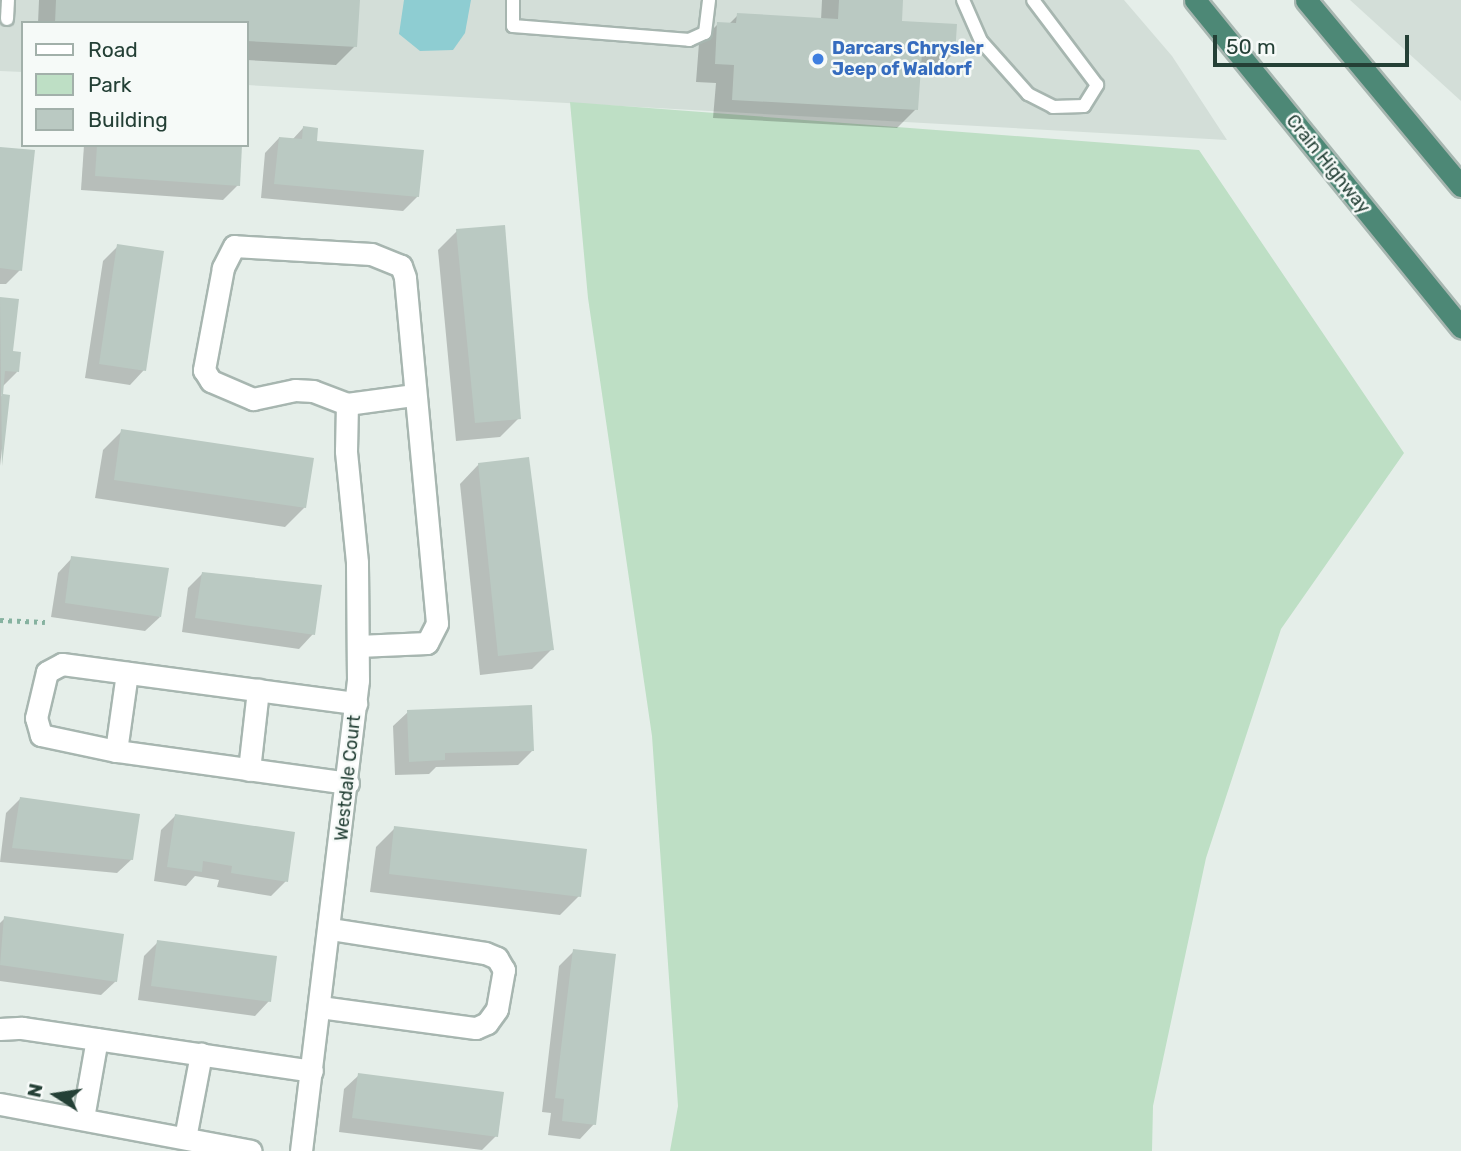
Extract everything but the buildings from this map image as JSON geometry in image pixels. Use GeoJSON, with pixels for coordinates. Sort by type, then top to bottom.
{"type":"FeatureCollection","features":[{"type":"Feature","properties":{"kind":"highway","name":"Crain Highway"},"geometry":{"type":"LineString","coordinates":[[1195,0],[1461,327]]}},
{"type":"Feature","properties":{"kind":"highway"},"geometry":{"type":"LineString","coordinates":[[1306,0],[1461,186]]}},
{"type":"Feature","properties":{"kind":"street"},"geometry":{"type":"LineString","coordinates":[[358,646],[427,643],[437,623],[405,277],[401,266],[372,254],[234,246],[223,268],[204,370],[211,381],[253,398],[295,390],[313,391],[347,404],[414,395]]}},
{"type":"Feature","properties":{"kind":"street","name":"Westdale Court"},"geometry":{"type":"LineString","coordinates":[[301,1151],[356,703],[358,646],[347,404]]}},
{"type":"Feature","properties":{"kind":"street"},"geometry":{"type":"LineString","coordinates":[[348,783],[116,751],[41,735],[36,718],[47,672],[62,664],[356,703]]}},
{"type":"Feature","properties":{"kind":"street"},"geometry":{"type":"LineString","coordinates":[[116,751],[127,673]]}},
{"type":"Feature","properties":{"kind":"street"},"geometry":{"type":"LineString","coordinates":[[249,770],[258,690]]}},
{"type":"Feature","properties":{"kind":"street"},"geometry":{"type":"LineString","coordinates":[[320,1007],[476,1028],[487,1023],[497,1009],[504,970],[497,958],[485,953],[330,929]]}},
{"type":"Feature","properties":{"kind":"street"},"geometry":{"type":"LineString","coordinates":[[0,1030],[22,1028],[312,1071]]}},
{"type":"Feature","properties":{"kind":"street"},"geometry":{"type":"LineString","coordinates":[[83,1118],[97,1039]]}},
{"type":"Feature","properties":{"kind":"street"},"geometry":{"type":"LineString","coordinates":[[185,1139],[201,1054]]}},
{"type":"Feature","properties":{"kind":"street"},"geometry":{"type":"LineString","coordinates":[[0,1104],[251,1151]]}},
{"type":"Feature","properties":{"kind":"lane"},"geometry":{"type":"LineString","coordinates":[[7,19],[8,0]]}},
{"type":"Feature","properties":{"kind":"lane"},"geometry":{"type":"LineString","coordinates":[[513,0],[513,26],[688,40],[705,33],[709,0]]}},
{"type":"Feature","properties":{"kind":"lane"},"geometry":{"type":"LineString","coordinates":[[963,0],[981,41],[1028,94],[1054,107],[1084,106],[1097,85],[1033,0]]}},
{"type":"Feature","properties":{"kind":"path"},"geometry":{"type":"LineString","coordinates":[[0,620],[45,622]]}},
{"type":"Feature","properties":{"kind":"shaded area"},"geometry":{"type":"Polygon","coordinates":[[[0,0],[1124,0],[1172,56],[1227,140],[248,85],[248,21],[21,21],[21,72],[0,71],[0,0]]]}},
{"type":"Feature","properties":{"kind":"shaded area"},"geometry":{"type":"Polygon","coordinates":[[[1350,0],[1461,0],[1461,101],[1350,0]]]}},
{"type":"Feature","properties":{"kind":"green space"},"geometry":{"type":"Polygon","coordinates":[[[570,102],[1199,150],[1404,453],[1281,629],[1206,858],[1153,1106],[1152,1151],[670,1151],[678,1106],[652,736],[588,298],[570,102]]]}},
{"type":"Feature","properties":{"kind":"water"},"geometry":{"type":"Polygon","coordinates":[[[404,0],[471,0],[465,33],[453,50],[420,51],[399,34],[404,0]]]}},
{"type":"Feature","properties":{"kind":"place","name":"Darcars Chrysler Jeep of Waldorf"},"geometry":{"type":"Point","coordinates":[818,59]}}]}
